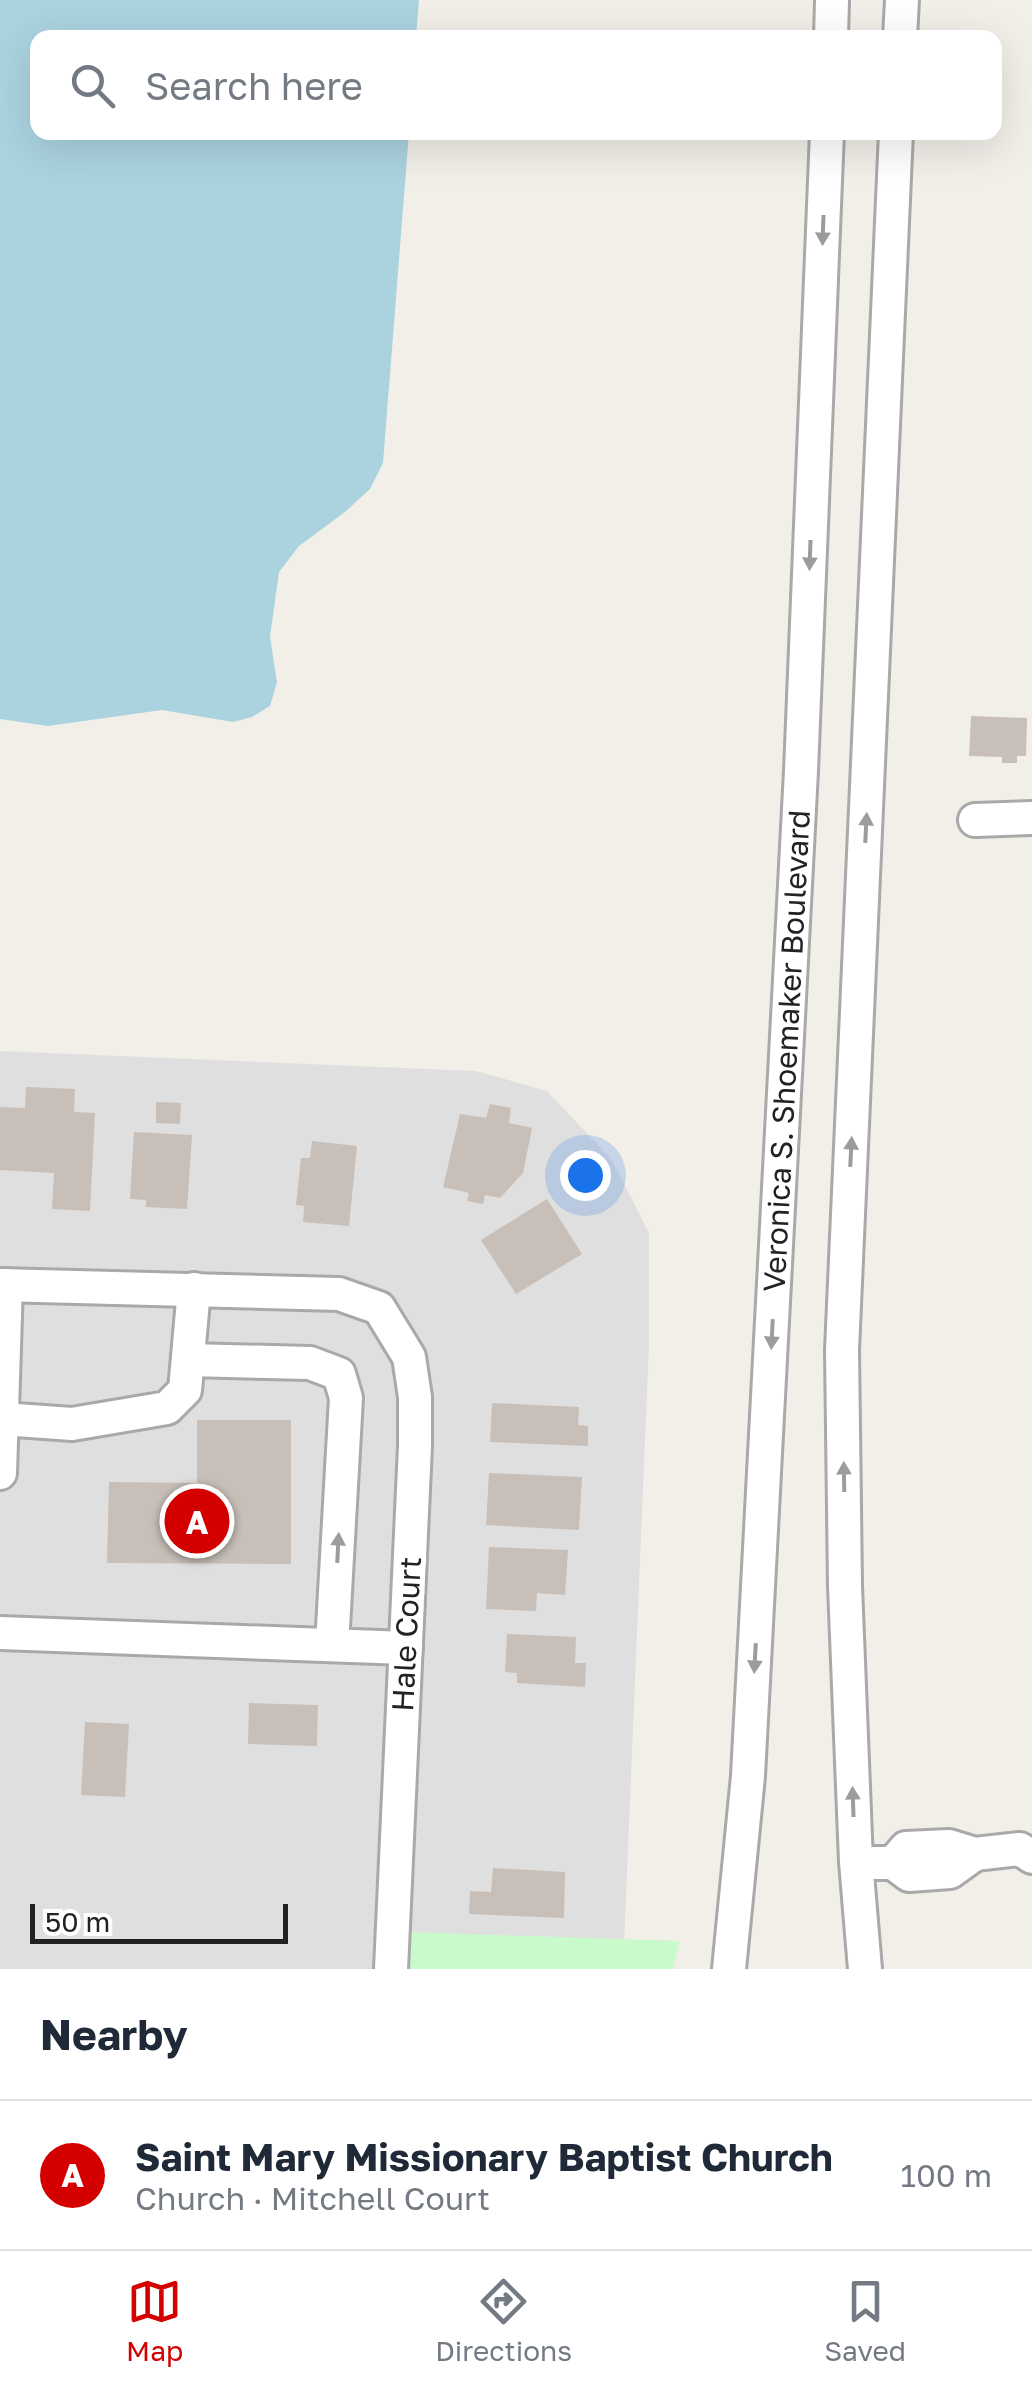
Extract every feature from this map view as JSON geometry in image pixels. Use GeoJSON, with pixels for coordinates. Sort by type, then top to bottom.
{"type":"FeatureCollection","features":[{"type":"Feature","properties":{"kind":"street"},"geometry":{"type":"LineString","coordinates":[[830,30],[832,0]]}},
{"type":"Feature","properties":{"kind":"street"},"geometry":{"type":"LineString","coordinates":[[900,30],[902,0]]}},
{"type":"Feature","properties":{"kind":"street","name":"Veronica S. Shoemaker Boulevard"},"geometry":{"type":"LineString","coordinates":[[729,1969],[748,1776],[801,771],[827,140]]}},
{"type":"Feature","properties":{"kind":"street"},"geometry":{"type":"LineString","coordinates":[[865,1969],[856,1862],[842,1350],[896,140]]}},
{"type":"Feature","properties":{"kind":"street"},"geometry":{"type":"LineString","coordinates":[[975,820],[1032,818]]}},
{"type":"Feature","properties":{"kind":"street"},"geometry":{"type":"LineString","coordinates":[[0,1473],[3,1285],[194,1289],[185,1390],[167,1408],[72,1424],[2,1419]]}},
{"type":"Feature","properties":{"kind":"street","name":"Hale Court"},"geometry":{"type":"LineString","coordinates":[[194,1289],[339,1294],[378,1308],[409,1357],[415,1398],[390,1969]]}},
{"type":"Feature","properties":{"kind":"street"},"geometry":{"type":"LineString","coordinates":[[188,1360],[310,1363],[339,1374],[346,1398],[332,1645]]}},
{"type":"Feature","properties":{"kind":"street"},"geometry":{"type":"LineString","coordinates":[[0,1632],[406,1648]]}},
{"type":"Feature","properties":{"kind":"street"},"geometry":{"type":"LineString","coordinates":[[856,1862],[893,1862],[906,1848],[949,1846],[975,1854],[1020,1849],[1032,1857]]}},
{"type":"Feature","properties":{"kind":"shaded area"},"geometry":{"type":"Polygon","coordinates":[[[0,1051],[476,1071],[547,1091],[612,1160],[649,1233],[649,1345],[623,1969],[0,1969],[0,1051]]]}},
{"type":"Feature","properties":{"kind":"green space"},"geometry":{"type":"Polygon","coordinates":[[[406,1932],[680,1941],[673,1969],[404,1969],[406,1932]]]}},
{"type":"Feature","properties":{"kind":"water"},"geometry":{"type":"Polygon","coordinates":[[[0,0],[419,0],[417,30],[30,30],[30,140],[408,140],[383,463],[370,489],[299,546],[279,572],[270,637],[277,682],[270,706],[233,722],[162,710],[48,726],[0,719],[0,0]]]}},
{"type":"Feature","properties":{"kind":"building"},"geometry":{"type":"Polygon","coordinates":[[[971,716],[1027,718],[1026,756],[1017,756],[1017,763],[1002,763],[1002,757],[969,756],[971,716]]]}},
{"type":"Feature","properties":{"kind":"building"},"geometry":{"type":"Polygon","coordinates":[[[26,1087],[75,1089],[74,1112],[95,1113],[90,1211],[52,1209],[54,1173],[0,1170],[0,1107],[25,1108],[26,1087]]]}},
{"type":"Feature","properties":{"kind":"building"},"geometry":{"type":"Polygon","coordinates":[[[156,1102],[181,1103],[180,1124],[156,1123],[156,1102]]]}},
{"type":"Feature","properties":{"kind":"building"},"geometry":{"type":"Polygon","coordinates":[[[490,1104],[511,1108],[509,1123],[532,1128],[523,1173],[500,1198],[485,1195],[483,1204],[467,1201],[469,1193],[443,1187],[460,1114],[486,1118],[490,1104]]]}},
{"type":"Feature","properties":{"kind":"building"},"geometry":{"type":"Polygon","coordinates":[[[134,1132],[192,1135],[187,1209],[146,1207],[146,1200],[130,1199],[134,1132]]]}},
{"type":"Feature","properties":{"kind":"building"},"geometry":{"type":"Polygon","coordinates":[[[312,1141],[357,1146],[349,1226],[303,1222],[304,1206],[296,1205],[301,1158],[310,1158],[312,1141]]]}},
{"type":"Feature","properties":{"kind":"building"},"geometry":{"type":"Polygon","coordinates":[[[547,1199],[582,1254],[516,1294],[481,1240],[547,1199]]]}},
{"type":"Feature","properties":{"kind":"building"},"geometry":{"type":"Polygon","coordinates":[[[492,1403],[579,1407],[578,1425],[588,1426],[588,1446],[490,1442],[492,1403]]]}},
{"type":"Feature","properties":{"kind":"building"},"geometry":{"type":"Polygon","coordinates":[[[197,1420],[291,1420],[291,1564],[107,1563],[109,1482],[197,1483],[197,1420]]]}},
{"type":"Feature","properties":{"kind":"building"},"geometry":{"type":"Polygon","coordinates":[[[489,1473],[582,1477],[579,1530],[486,1525],[489,1473]]]}},
{"type":"Feature","properties":{"kind":"building"},"geometry":{"type":"Polygon","coordinates":[[[489,1547],[568,1550],[565,1595],[537,1593],[536,1611],[486,1609],[489,1547]]]}},
{"type":"Feature","properties":{"kind":"building"},"geometry":{"type":"Polygon","coordinates":[[[507,1634],[576,1637],[575,1663],[586,1663],[585,1687],[517,1683],[517,1673],[505,1672],[507,1634]]]}},
{"type":"Feature","properties":{"kind":"building"},"geometry":{"type":"Polygon","coordinates":[[[249,1703],[318,1705],[317,1746],[248,1744],[249,1703]]]}},
{"type":"Feature","properties":{"kind":"building"},"geometry":{"type":"Polygon","coordinates":[[[85,1722],[129,1724],[125,1797],[81,1795],[85,1722]]]}},
{"type":"Feature","properties":{"kind":"building"},"geometry":{"type":"Polygon","coordinates":[[[493,1868],[565,1872],[564,1918],[469,1914],[470,1891],[491,1892],[493,1868]]]}},
{"type":"Feature","properties":{"kind":"place","name":"Saint Mary Missionary Baptist Church"},"geometry":{"type":"Point","coordinates":[197,1521]}}]}
